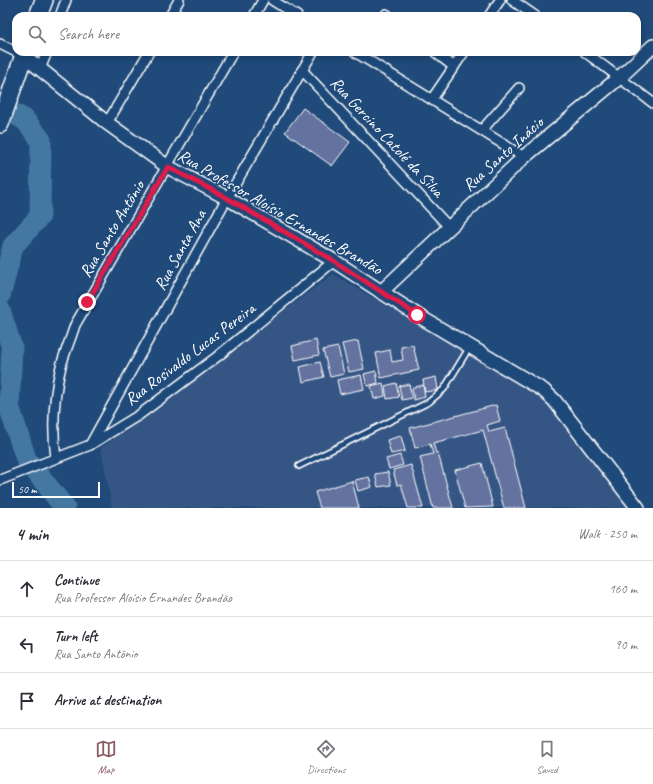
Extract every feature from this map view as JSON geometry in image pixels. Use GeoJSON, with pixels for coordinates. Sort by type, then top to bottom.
{"type":"FeatureCollection","features":[{"type":"Feature","properties":{"kind":"highway"},"geometry":{"type":"LineString","coordinates":[[40,12],[44,0]]}},
{"type":"Feature","properties":{"kind":"highway"},"geometry":{"type":"LineString","coordinates":[[0,123],[10,98],[19,56]]}},
{"type":"Feature","properties":{"kind":"street"},"geometry":{"type":"LineString","coordinates":[[62,12],[66,0]]}},
{"type":"Feature","properties":{"kind":"street"},"geometry":{"type":"LineString","coordinates":[[172,12],[179,0]]}},
{"type":"Feature","properties":{"kind":"street"},"geometry":{"type":"LineString","coordinates":[[256,12],[263,0]]}},
{"type":"Feature","properties":{"kind":"street"},"geometry":{"type":"LineString","coordinates":[[272,0],[291,12]]}},
{"type":"Feature","properties":{"kind":"street"},"geometry":{"type":"LineString","coordinates":[[492,12],[500,0]]}},
{"type":"Feature","properties":{"kind":"street"},"geometry":{"type":"LineString","coordinates":[[512,0],[529,12]]}},
{"type":"Feature","properties":{"kind":"street"},"geometry":{"type":"LineString","coordinates":[[0,44],[12,49]]}},
{"type":"Feature","properties":{"kind":"street","name":"Rua Santo Inácio"},"geometry":{"type":"LineString","coordinates":[[381,292],[448,226],[524,157],[620,77],[653,46]]}},
{"type":"Feature","properties":{"kind":"street","name":"Rua Professor Aloísio Ernandes Brandão"},"geometry":{"type":"LineString","coordinates":[[24,56],[107,123],[168,167],[227,198],[334,261],[381,292],[543,390],[554,400],[638,508]]}},
{"type":"Feature","properties":{"kind":"street"},"geometry":{"type":"LineString","coordinates":[[40,69],[45,56]]}},
{"type":"Feature","properties":{"kind":"street"},"geometry":{"type":"LineString","coordinates":[[107,123],[147,56]]}},
{"type":"Feature","properties":{"kind":"street","name":"Rua Santo Antônio"},"geometry":{"type":"LineString","coordinates":[[56,458],[54,441],[55,414],[61,366],[75,325],[168,167],[231,56]]}},
{"type":"Feature","properties":{"kind":"street","name":"Rua Santa Ana"},"geometry":{"type":"LineString","coordinates":[[90,445],[227,198],[310,56]]}},
{"type":"Feature","properties":{"kind":"street"},"geometry":{"type":"LineString","coordinates":[[361,56],[524,157]]}},
{"type":"Feature","properties":{"kind":"street"},"geometry":{"type":"LineString","coordinates":[[440,56],[454,67]]}},
{"type":"Feature","properties":{"kind":"street"},"geometry":{"type":"LineString","coordinates":[[432,99],[461,56]]}},
{"type":"Feature","properties":{"kind":"street"},"geometry":{"type":"LineString","coordinates":[[591,56],[653,103]]}},
{"type":"Feature","properties":{"kind":"street","name":"Rua Gercino Catolé da Silva"},"geometry":{"type":"LineString","coordinates":[[302,70],[448,226]]}},
{"type":"Feature","properties":{"kind":"street"},"geometry":{"type":"LineString","coordinates":[[482,130],[519,88]]}},
{"type":"Feature","properties":{"kind":"street","name":"Rua Rosivaldo Lucas Pereira"},"geometry":{"type":"LineString","coordinates":[[0,480],[90,445],[139,415],[218,356],[334,261]]}},
{"type":"Feature","properties":{"kind":"lane"},"geometry":{"type":"LineString","coordinates":[[299,466],[429,402],[444,388],[470,346]]}},
{"type":"Feature","properties":{"kind":"shaded area"},"geometry":{"type":"Polygon","coordinates":[[[333,274],[547,401],[629,508],[112,508],[101,448],[333,274]]]}},
{"type":"Feature","properties":{"kind":"building"},"geometry":{"type":"Polygon","coordinates":[[[303,108],[350,142],[332,166],[285,132],[303,108]]]}},
{"type":"Feature","properties":{"kind":"building"},"geometry":{"type":"Polygon","coordinates":[[[316,340],[319,355],[295,360],[292,346],[316,340]]]}},
{"type":"Feature","properties":{"kind":"building"},"geometry":{"type":"Polygon","coordinates":[[[358,341],[364,369],[349,372],[342,344],[358,341]]]}},
{"type":"Feature","properties":{"kind":"building"},"geometry":{"type":"Polygon","coordinates":[[[413,345],[419,370],[381,378],[376,353],[390,350],[392,362],[403,360],[401,347],[413,345]]]}},
{"type":"Feature","properties":{"kind":"building"},"geometry":{"type":"Polygon","coordinates":[[[338,347],[344,374],[330,377],[323,350],[338,347]]]}},
{"type":"Feature","properties":{"kind":"building"},"geometry":{"type":"Polygon","coordinates":[[[320,362],[324,377],[303,382],[300,367],[320,362]]]}},
{"type":"Feature","properties":{"kind":"building"},"geometry":{"type":"Polygon","coordinates":[[[376,371],[378,383],[367,386],[364,374],[376,371]]]}},
{"type":"Feature","properties":{"kind":"building"},"geometry":{"type":"Polygon","coordinates":[[[361,375],[364,389],[340,394],[337,380],[361,375]]]}},
{"type":"Feature","properties":{"kind":"building"},"geometry":{"type":"Polygon","coordinates":[[[436,377],[438,390],[425,392],[423,380],[436,377]]]}},
{"type":"Feature","properties":{"kind":"building"},"geometry":{"type":"Polygon","coordinates":[[[383,383],[385,396],[374,399],[371,386],[383,383]]]}},
{"type":"Feature","properties":{"kind":"building"},"geometry":{"type":"Polygon","coordinates":[[[396,383],[399,397],[387,399],[385,386],[396,383]]]}},
{"type":"Feature","properties":{"kind":"building"},"geometry":{"type":"Polygon","coordinates":[[[409,384],[412,398],[402,400],[399,386],[409,384]]]}},
{"type":"Feature","properties":{"kind":"building"},"geometry":{"type":"Polygon","coordinates":[[[423,385],[425,397],[414,400],[412,388],[423,385]]]}},
{"type":"Feature","properties":{"kind":"building"},"geometry":{"type":"Polygon","coordinates":[[[496,405],[500,421],[487,425],[489,432],[505,428],[526,508],[504,508],[483,430],[433,443],[436,453],[438,453],[453,508],[433,508],[420,457],[433,454],[430,444],[415,448],[410,428],[496,405]]]}},
{"type":"Feature","properties":{"kind":"building"},"geometry":{"type":"Polygon","coordinates":[[[401,436],[405,451],[391,454],[387,440],[401,436]]]}},
{"type":"Feature","properties":{"kind":"building"},"geometry":{"type":"Polygon","coordinates":[[[400,455],[403,465],[389,469],[386,459],[400,455]]]}},
{"type":"Feature","properties":{"kind":"building"},"geometry":{"type":"Polygon","coordinates":[[[482,463],[493,507],[465,508],[455,470],[482,463]]]}},
{"type":"Feature","properties":{"kind":"building"},"geometry":{"type":"Polygon","coordinates":[[[411,465],[423,508],[408,508],[401,484],[397,485],[393,470],[411,465]]]}},
{"type":"Feature","properties":{"kind":"building"},"geometry":{"type":"Polygon","coordinates":[[[388,472],[391,485],[378,487],[375,474],[388,472]]]}},
{"type":"Feature","properties":{"kind":"building"},"geometry":{"type":"Polygon","coordinates":[[[369,477],[372,487],[358,491],[355,480],[369,477]]]}},
{"type":"Feature","properties":{"kind":"building"},"geometry":{"type":"Polygon","coordinates":[[[352,481],[359,508],[320,508],[315,492],[352,481]]]}},
{"type":"Feature","properties":{"kind":"waterway"},"geometry":{"type":"LineString","coordinates":[[0,107],[24,119],[41,140],[40,216],[13,246],[0,296]]}},
{"type":"Feature","properties":{"kind":"waterway"},"geometry":{"type":"LineString","coordinates":[[0,310],[12,348],[9,406],[26,459],[65,508]]}},
{"type":"Feature","properties":{"kind":"route"},"geometry":{"type":"LineString","coordinates":[[87,302],[168,167],[227,198],[334,261],[417,315]]}}]}
